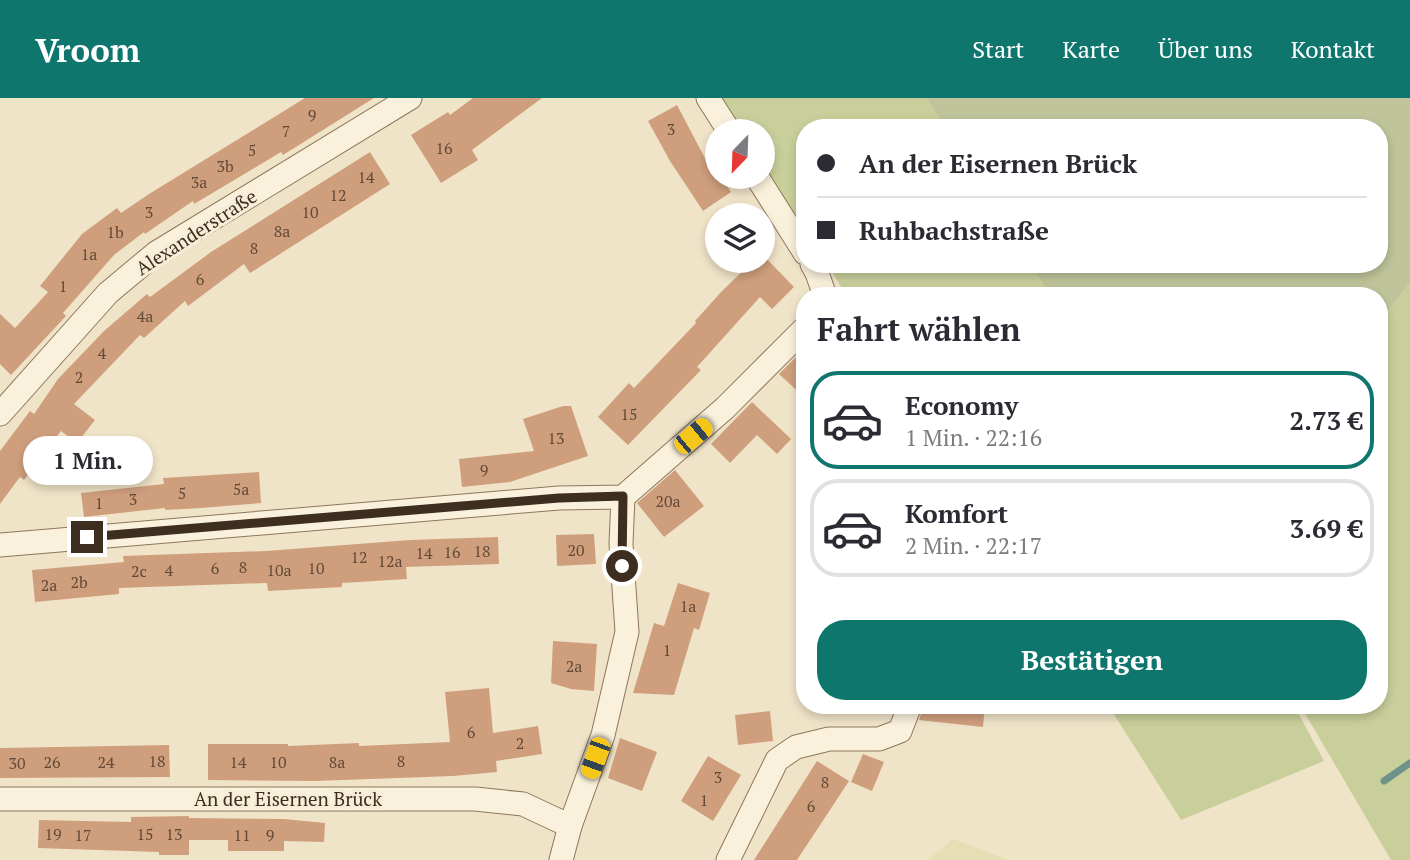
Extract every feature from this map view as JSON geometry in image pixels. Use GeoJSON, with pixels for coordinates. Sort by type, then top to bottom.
{"type":"FeatureCollection","features":[{"type":"Feature","properties":{"kind":"street","name":"Alexanderstraße"},"geometry":{"type":"LineString","coordinates":[[3,402],[108,293],[156,253],[410,98]]}},
{"type":"Feature","properties":{"kind":"street"},"geometry":{"type":"LineString","coordinates":[[708,98],[721,119]]}},
{"type":"Feature","properties":{"kind":"street"},"geometry":{"type":"LineString","coordinates":[[765,189],[796,239]]}},
{"type":"Feature","properties":{"kind":"street"},"geometry":{"type":"LineString","coordinates":[[0,545],[545,499],[623,496],[725,408],[796,337]]}},
{"type":"Feature","properties":{"kind":"street"},"geometry":{"type":"LineString","coordinates":[[561,860],[603,734],[627,632],[621,544],[623,496]]}},
{"type":"Feature","properties":{"kind":"street"},"geometry":{"type":"LineString","coordinates":[[728,860],[777,760],[796,747],[829,739],[879,739],[900,731],[907,714]]}},
{"type":"Feature","properties":{"kind":"street","name":"An der Eisernen Brück"},"geometry":{"type":"LineString","coordinates":[[0,799],[475,799],[523,804],[570,827]]}},
{"type":"Feature","properties":{"kind":"shaded area"},"geometry":{"type":"Polygon","coordinates":[[[953,839],[1009,860],[928,860],[953,839]]]}},
{"type":"Feature","properties":{"kind":"green space"},"geometry":{"type":"Polygon","coordinates":[[[721,98],[926,98],[939,119],[796,119],[796,216],[775,184],[775,119],[734,119],[721,98]]]}},
{"type":"Feature","properties":{"kind":"green space"},"geometry":{"type":"Polygon","coordinates":[[[926,98],[1410,98],[1410,283],[1388,311],[1388,287],[1045,287],[1036,273],[1388,273],[1388,119],[939,119],[926,98]]]}},
{"type":"Feature","properties":{"kind":"green space"},"geometry":{"type":"Polygon","coordinates":[[[833,273],[1036,273],[1045,287],[841,287],[833,273]]]}},
{"type":"Feature","properties":{"kind":"green space"},"geometry":{"type":"Polygon","coordinates":[[[1410,283],[1410,860],[1391,860],[1305,714],[1388,714],[1388,311],[1410,283]]]}},
{"type":"Feature","properties":{"kind":"green space"},"geometry":{"type":"Polygon","coordinates":[[[1114,714],[1299,714],[1324,761],[1181,820],[1114,714]]]}},
{"type":"Feature","properties":{"kind":"building"},"geometry":{"type":"Polygon","coordinates":[[[305,98],[374,98],[283,155],[281,152],[194,204],[193,201],[145,234],[144,232],[114,255],[63,313],[66,316],[11,375],[0,364],[0,314],[15,328],[48,292],[40,286],[82,234],[117,208],[121,213],[305,98]]]}},
{"type":"Feature","properties":{"kind":"building"},"geometry":{"type":"Polygon","coordinates":[[[473,98],[542,98],[472,150],[478,160],[441,183],[411,135],[448,112],[450,115],[473,98]]]}},
{"type":"Feature","properties":{"kind":"building"},"geometry":{"type":"Polygon","coordinates":[[[677,105],[705,158],[705,189],[729,189],[731,192],[715,203],[705,203],[703,211],[648,121],[677,105]]]}},
{"type":"Feature","properties":{"kind":"building"},"geometry":{"type":"Polygon","coordinates":[[[370,152],[390,184],[250,273],[244,264],[188,306],[185,301],[144,338],[140,335],[74,404],[95,420],[77,443],[61,431],[24,480],[20,477],[0,504],[0,451],[30,411],[34,414],[58,379],[104,331],[147,294],[150,297],[211,252],[370,152]]]}},
{"type":"Feature","properties":{"kind":"building"},"geometry":{"type":"Polygon","coordinates":[[[775,267],[794,287],[772,309],[760,297],[697,367],[701,370],[628,445],[598,417],[629,383],[634,388],[696,323],[741,273],[775,273],[775,267]]]}},
{"type":"Feature","properties":{"kind":"building"},"geometry":{"type":"Polygon","coordinates":[[[796,357],[796,390],[779,374],[796,357]]]}},
{"type":"Feature","properties":{"kind":"building"},"geometry":{"type":"Polygon","coordinates":[[[752,402],[791,439],[777,454],[757,435],[730,463],[711,444],[752,402]]]}},
{"type":"Feature","properties":{"kind":"building"},"geometry":{"type":"Polygon","coordinates":[[[571,406],[588,456],[510,482],[462,487],[459,459],[534,451],[523,419],[571,406]]]}},
{"type":"Feature","properties":{"kind":"building"},"geometry":{"type":"Polygon","coordinates":[[[675,470],[704,506],[664,537],[637,503],[675,470]]]}},
{"type":"Feature","properties":{"kind":"building"},"geometry":{"type":"Polygon","coordinates":[[[259,472],[261,503],[165,508],[84,517],[81,493],[164,484],[163,478],[259,472]]]}},
{"type":"Feature","properties":{"kind":"building"},"geometry":{"type":"Polygon","coordinates":[[[594,534],[596,564],[557,566],[556,535],[594,534]]]}},
{"type":"Feature","properties":{"kind":"building"},"geometry":{"type":"Polygon","coordinates":[[[498,537],[499,564],[406,567],[407,579],[342,583],[342,587],[268,591],[267,583],[119,588],[119,594],[35,602],[32,570],[124,562],[123,556],[266,551],[410,540],[498,537]]]}},
{"type":"Feature","properties":{"kind":"building"},"geometry":{"type":"Polygon","coordinates":[[[678,583],[710,593],[699,630],[694,628],[674,695],[633,693],[654,623],[664,626],[678,583]]]}},
{"type":"Feature","properties":{"kind":"building"},"geometry":{"type":"Polygon","coordinates":[[[553,641],[597,644],[594,691],[571,689],[551,683],[553,641]]]}},
{"type":"Feature","properties":{"kind":"building"},"geometry":{"type":"Polygon","coordinates":[[[489,688],[493,733],[538,726],[542,754],[496,761],[497,772],[453,776],[315,781],[208,780],[208,744],[288,746],[359,743],[359,746],[450,742],[445,692],[489,688]]]}},
{"type":"Feature","properties":{"kind":"building"},"geometry":{"type":"Polygon","coordinates":[[[770,711],[773,741],[738,745],[735,715],[770,711]]]}},
{"type":"Feature","properties":{"kind":"building"},"geometry":{"type":"Polygon","coordinates":[[[921,714],[984,714],[983,727],[919,720],[921,714]]]}},
{"type":"Feature","properties":{"kind":"building"},"geometry":{"type":"Polygon","coordinates":[[[620,738],[657,752],[642,791],[608,778],[620,738]]]}},
{"type":"Feature","properties":{"kind":"building"},"geometry":{"type":"Polygon","coordinates":[[[169,745],[170,777],[0,778],[0,748],[169,745]]]}},
{"type":"Feature","properties":{"kind":"building"},"geometry":{"type":"Polygon","coordinates":[[[863,754],[884,762],[872,791],[851,782],[863,754]]]}},
{"type":"Feature","properties":{"kind":"building"},"geometry":{"type":"Polygon","coordinates":[[[708,756],[741,775],[713,821],[681,801],[708,756]]]}},
{"type":"Feature","properties":{"kind":"building"},"geometry":{"type":"Polygon","coordinates":[[[817,761],[849,781],[797,860],[754,860],[817,761]]]}},
{"type":"Feature","properties":{"kind":"building"},"geometry":{"type":"Polygon","coordinates":[[[189,816],[325,823],[324,842],[284,841],[284,851],[228,851],[228,840],[189,840],[189,855],[38,848],[39,820],[131,822],[131,817],[189,816]]]}},
{"type":"Feature","properties":{"kind":"waterway"},"geometry":{"type":"LineString","coordinates":[[1384,781],[1410,763]]}},
{"type":"Feature","properties":{"kind":"route"},"geometry":{"type":"LineString","coordinates":[[87,537],[559,498],[623,496],[622,566]]}}]}
